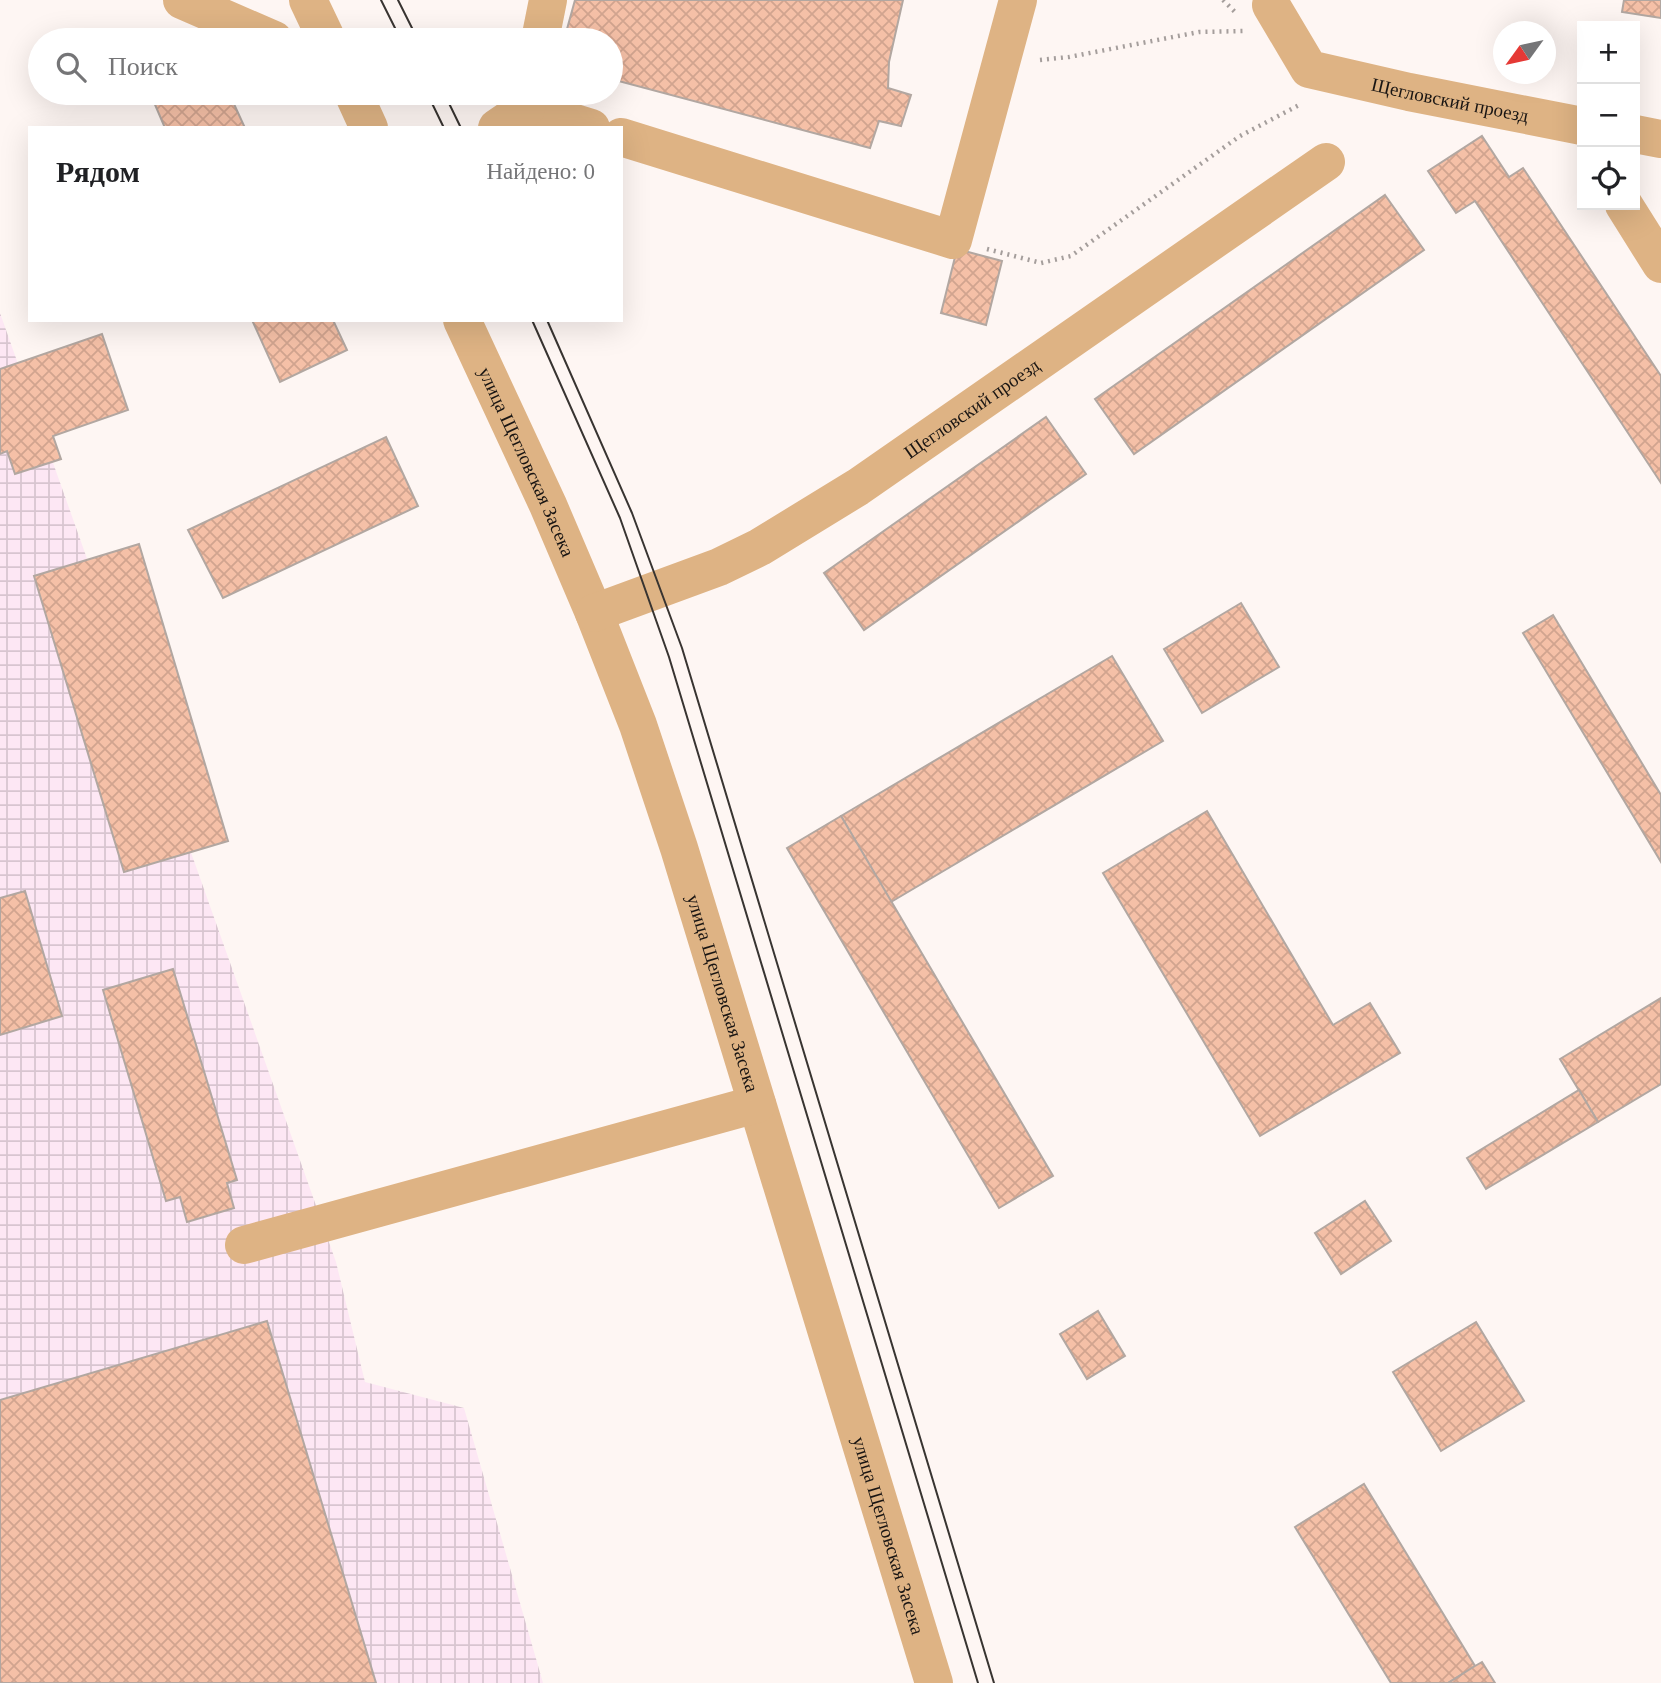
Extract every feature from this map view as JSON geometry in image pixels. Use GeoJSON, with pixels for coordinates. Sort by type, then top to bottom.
{"type":"FeatureCollection","features":[{"type":"Feature","properties":{"kind":"street"},"geometry":{"type":"LineString","coordinates":[[182,0],[246,28]]}},
{"type":"Feature","properties":{"kind":"street"},"geometry":{"type":"LineString","coordinates":[[308,0],[321,28]]}},
{"type":"Feature","properties":{"kind":"street"},"geometry":{"type":"LineString","coordinates":[[542,28],[548,0]]}},
{"type":"Feature","properties":{"kind":"street"},"geometry":{"type":"LineString","coordinates":[[623,138],[953,240],[1018,0]]}},
{"type":"Feature","properties":{"kind":"street","name":"Щегловский проезд"},"geometry":{"type":"LineString","coordinates":[[1271,5],[1309,69],[1577,129]]}},
{"type":"Feature","properties":{"kind":"street"},"geometry":{"type":"LineString","coordinates":[[358,105],[368,126]]}},
{"type":"Feature","properties":{"kind":"street"},"geometry":{"type":"LineString","coordinates":[[517,109],[583,126]]}},
{"type":"Feature","properties":{"kind":"street"},"geometry":{"type":"LineString","coordinates":[[1640,135],[1661,139]]}},
{"type":"Feature","properties":{"kind":"street","name":"Щегловский проезд"},"geometry":{"type":"LineString","coordinates":[[594,612],[719,567],[760,547],[858,487],[1326,162]]}},
{"type":"Feature","properties":{"kind":"street"},"geometry":{"type":"LineString","coordinates":[[1627,210],[1661,264]]}},
{"type":"Feature","properties":{"kind":"street","name":"улица Щегловская Засека"},"geometry":{"type":"LineString","coordinates":[[463,322],[548,505],[643,737],[934,1683]]}},
{"type":"Feature","properties":{"kind":"street"},"geometry":{"type":"LineString","coordinates":[[244,1245],[757,1104]]}},
{"type":"Feature","properties":{"kind":"path"},"geometry":{"type":"LineString","coordinates":[[1001,62],[1069,57],[1199,32],[1252,31],[1296,46]]}},
{"type":"Feature","properties":{"kind":"path"},"geometry":{"type":"LineString","coordinates":[[953,240],[1041,263],[1071,256],[1240,136],[1300,104],[1356,80]]}},
{"type":"Feature","properties":{"kind":"shaded area"},"geometry":{"type":"Polygon","coordinates":[[[0,313],[336,1262],[365,1382],[464,1408],[543,1683],[0,1683],[0,313]]]}},
{"type":"Feature","properties":{"kind":"building"},"geometry":{"type":"Polygon","coordinates":[[[575,0],[903,0],[889,62],[888,88],[911,95],[901,126],[879,121],[870,148],[623,82],[623,28],[567,28],[575,0]]]}},
{"type":"Feature","properties":{"kind":"building"},"geometry":{"type":"Polygon","coordinates":[[[1624,0],[1661,0],[1661,18],[1622,12],[1624,0]]]}},
{"type":"Feature","properties":{"kind":"building"},"geometry":{"type":"Polygon","coordinates":[[[155,105],[234,105],[244,126],[164,126],[155,105]]]}},
{"type":"Feature","properties":{"kind":"building"},"geometry":{"type":"Polygon","coordinates":[[[1482,136],[1509,177],[1523,168],[1661,376],[1661,483],[1475,201],[1456,213],[1428,171],[1482,136]]]}},
{"type":"Feature","properties":{"kind":"building"},"geometry":{"type":"Polygon","coordinates":[[[1385,195],[1424,250],[1134,454],[1095,399],[1385,195]]]}},
{"type":"Feature","properties":{"kind":"building"},"geometry":{"type":"Polygon","coordinates":[[[957,249],[1002,261],[986,325],[941,313],[957,249]]]}},
{"type":"Feature","properties":{"kind":"building"},"geometry":{"type":"Polygon","coordinates":[[[253,322],[334,322],[347,350],[280,382],[253,322]]]}},
{"type":"Feature","properties":{"kind":"building"},"geometry":{"type":"Polygon","coordinates":[[[102,334],[128,410],[53,436],[61,459],[15,474],[7,451],[0,454],[0,369],[102,334]]]}},
{"type":"Feature","properties":{"kind":"building"},"geometry":{"type":"Polygon","coordinates":[[[1046,417],[1086,474],[864,630],[824,573],[1046,417]]]}},
{"type":"Feature","properties":{"kind":"building"},"geometry":{"type":"Polygon","coordinates":[[[386,437],[418,506],[223,598],[188,530],[386,437]]]}},
{"type":"Feature","properties":{"kind":"building"},"geometry":{"type":"Polygon","coordinates":[[[139,544],[228,841],[124,872],[34,576],[139,544]]]}},
{"type":"Feature","properties":{"kind":"building"},"geometry":{"type":"Polygon","coordinates":[[[1241,603],[1279,667],[1202,713],[1164,649],[1241,603]]]}},
{"type":"Feature","properties":{"kind":"building"},"geometry":{"type":"Polygon","coordinates":[[[1553,615],[1661,795],[1661,862],[1523,633],[1553,615]]]}},
{"type":"Feature","properties":{"kind":"building"},"geometry":{"type":"Polygon","coordinates":[[[1112,656],[1163,741],[891,902],[841,816],[1112,656]]]}},
{"type":"Feature","properties":{"kind":"building"},"geometry":{"type":"Polygon","coordinates":[[[1207,811],[1333,1025],[1370,1003],[1400,1053],[1260,1136],[1103,873],[1207,811]]]}},
{"type":"Feature","properties":{"kind":"building"},"geometry":{"type":"Polygon","coordinates":[[[841,816],[1053,1176],[999,1208],[787,848],[841,816]]]}},
{"type":"Feature","properties":{"kind":"building"},"geometry":{"type":"Polygon","coordinates":[[[25,891],[62,1016],[0,1035],[0,898],[25,891]]]}},
{"type":"Feature","properties":{"kind":"building"},"geometry":{"type":"Polygon","coordinates":[[[173,969],[237,1180],[227,1183],[234,1208],[187,1222],[180,1197],[166,1201],[103,990],[173,969]]]}},
{"type":"Feature","properties":{"kind":"building"},"geometry":{"type":"Polygon","coordinates":[[[1661,998],[1661,1084],[1598,1122],[1560,1059],[1661,998]]]}},
{"type":"Feature","properties":{"kind":"building"},"geometry":{"type":"Polygon","coordinates":[[[1579,1090],[1598,1122],[1486,1189],[1467,1158],[1579,1090]]]}},
{"type":"Feature","properties":{"kind":"building"},"geometry":{"type":"Polygon","coordinates":[[[1365,1201],[1391,1241],[1341,1274],[1315,1233],[1365,1201]]]}},
{"type":"Feature","properties":{"kind":"building"},"geometry":{"type":"Polygon","coordinates":[[[1098,1311],[1125,1356],[1087,1379],[1060,1334],[1098,1311]]]}},
{"type":"Feature","properties":{"kind":"building"},"geometry":{"type":"Polygon","coordinates":[[[267,1321],[376,1683],[0,1683],[0,1400],[267,1321]]]}},
{"type":"Feature","properties":{"kind":"building"},"geometry":{"type":"Polygon","coordinates":[[[1476,1322],[1524,1401],[1441,1451],[1393,1372],[1476,1322]]]}},
{"type":"Feature","properties":{"kind":"building"},"geometry":{"type":"Polygon","coordinates":[[[1364,1484],[1475,1666],[1448,1683],[1391,1683],[1295,1527],[1364,1484]]]}},
{"type":"Feature","properties":{"kind":"building"},"geometry":{"type":"Polygon","coordinates":[[[1482,1662],[1495,1683],[1448,1683],[1475,1666],[1482,1662]]]}},
{"type":"Feature","properties":{"kind":"tram line"},"geometry":{"type":"LineString","coordinates":[[381,0],[395,28]]}},
{"type":"Feature","properties":{"kind":"tram line"},"geometry":{"type":"LineString","coordinates":[[398,0],[412,28]]}},
{"type":"Feature","properties":{"kind":"tram line"},"geometry":{"type":"LineString","coordinates":[[433,105],[443,126]]}},
{"type":"Feature","properties":{"kind":"tram line"},"geometry":{"type":"LineString","coordinates":[[450,105],[460,126]]}},
{"type":"Feature","properties":{"kind":"tram line"},"geometry":{"type":"LineString","coordinates":[[533,322],[620,518],[669,657],[978,1683]]}},
{"type":"Feature","properties":{"kind":"tram line"},"geometry":{"type":"LineString","coordinates":[[548,322],[632,513],[682,648],[994,1683]]}}]}
